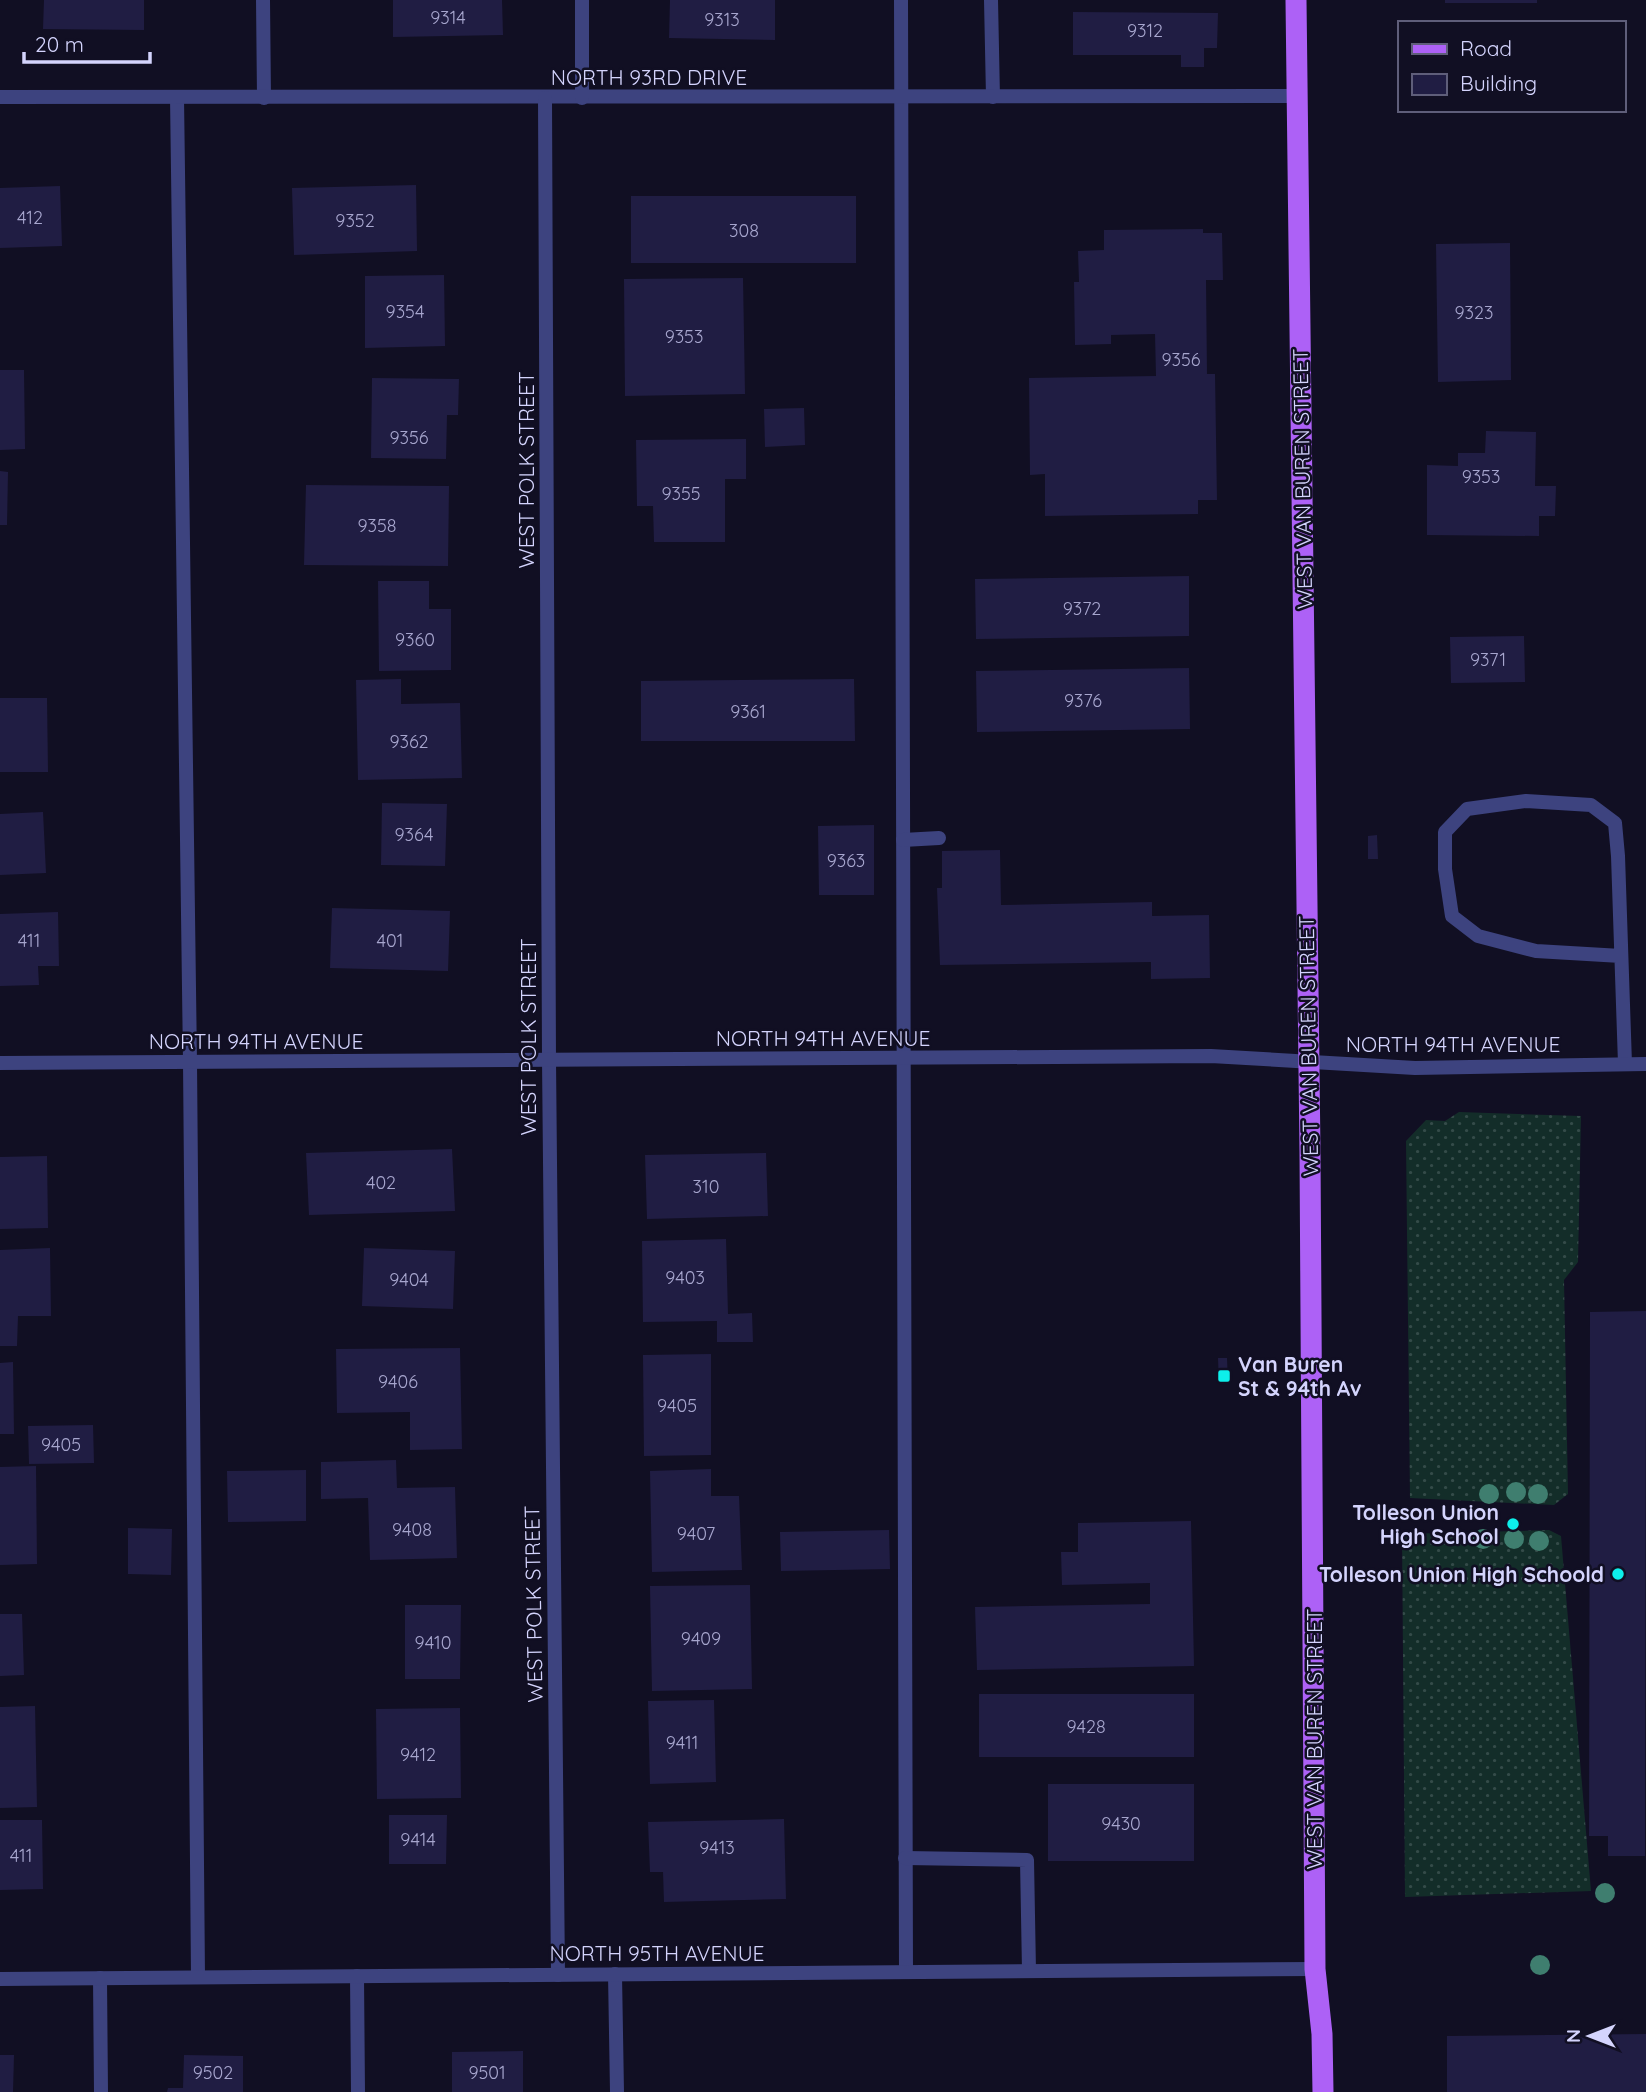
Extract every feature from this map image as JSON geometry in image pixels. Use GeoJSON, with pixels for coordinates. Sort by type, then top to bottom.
{"type":"FeatureCollection","features":[{"type":"Feature","properties":{"kind":"main road","name":"WEST VAN BUREN STREET"},"geometry":{"type":"LineString","coordinates":[[1296,0],[1315,1969],[1322,2034],[1323,2092]]}},
{"type":"Feature","properties":{"kind":"street"},"geometry":{"type":"LineString","coordinates":[[263,0],[264,97]]}},
{"type":"Feature","properties":{"kind":"street"},"geometry":{"type":"LineString","coordinates":[[582,0],[582,98]]}},
{"type":"Feature","properties":{"kind":"street"},"geometry":{"type":"LineString","coordinates":[[901,0],[906,1972]]}},
{"type":"Feature","properties":{"kind":"street"},"geometry":{"type":"LineString","coordinates":[[991,0],[993,97]]}},
{"type":"Feature","properties":{"kind":"street","name":"NORTH 93RD DRIVE"},"geometry":{"type":"LineString","coordinates":[[0,97],[1297,96]]}},
{"type":"Feature","properties":{"kind":"street"},"geometry":{"type":"LineString","coordinates":[[177,97],[190,1062],[198,1977]]}},
{"type":"Feature","properties":{"kind":"street","name":"WEST POLK STREET"},"geometry":{"type":"LineString","coordinates":[[545,98],[549,1060],[558,1975]]}},
{"type":"Feature","properties":{"kind":"street"},"geometry":{"type":"LineString","coordinates":[[1621,956],[1536,951],[1478,936],[1452,916],[1445,869],[1445,832],[1467,809],[1526,800],[1591,805],[1615,823],[1618,856],[1625,1064]]}},
{"type":"Feature","properties":{"kind":"street"},"geometry":{"type":"LineString","coordinates":[[903,840],[939,838]]}},
{"type":"Feature","properties":{"kind":"street","name":"NORTH 94TH AVENUE"},"geometry":{"type":"LineString","coordinates":[[0,1063],[1211,1056],[1415,1068],[1646,1064]]}},
{"type":"Feature","properties":{"kind":"street"},"geometry":{"type":"LineString","coordinates":[[905,1858],[1027,1860],[1029,1971]]}},
{"type":"Feature","properties":{"kind":"street","name":"NORTH 95TH AVENUE"},"geometry":{"type":"LineString","coordinates":[[0,1979],[1315,1969]]}},
{"type":"Feature","properties":{"kind":"street"},"geometry":{"type":"LineString","coordinates":[[615,1974],[617,2092]]}},
{"type":"Feature","properties":{"kind":"street"},"geometry":{"type":"LineString","coordinates":[[357,1976],[358,2092]]}},
{"type":"Feature","properties":{"kind":"street"},"geometry":{"type":"LineString","coordinates":[[100,1978],[101,2092]]}},
{"type":"Feature","properties":{"kind":"green space"},"geometry":{"type":"Polygon","coordinates":[[[1459,1112],[1581,1116],[1578,1262],[1564,1280],[1568,1494],[1554,1505],[1410,1498],[1406,1141],[1426,1120],[1445,1121],[1459,1112]]]}},
{"type":"Feature","properties":{"kind":"green space"},"geometry":{"type":"Polygon","coordinates":[[[1549,1530],[1561,1536],[1591,1891],[1405,1897],[1402,1534],[1549,1530]]]}},
{"type":"Feature","properties":{"kind":"building"},"geometry":{"type":"Polygon","coordinates":[[[44,0],[144,0],[144,30],[43,29],[44,0]]]}},
{"type":"Feature","properties":{"kind":"building"},"geometry":{"type":"Polygon","coordinates":[[[393,0],[502,0],[503,35],[393,37],[393,0]]]}},
{"type":"Feature","properties":{"kind":"building"},"geometry":{"type":"Polygon","coordinates":[[[670,0],[775,0],[775,40],[669,38],[670,0]]]}},
{"type":"Feature","properties":{"kind":"building"},"geometry":{"type":"Polygon","coordinates":[[[1445,0],[1537,0],[1537,3],[1445,3],[1445,0]]]}},
{"type":"Feature","properties":{"kind":"building"},"geometry":{"type":"Polygon","coordinates":[[[1073,12],[1218,13],[1217,48],[1204,48],[1204,67],[1181,67],[1181,55],[1073,55],[1073,12]]]}},
{"type":"Feature","properties":{"kind":"building"},"geometry":{"type":"Polygon","coordinates":[[[416,185],[417,251],[294,255],[292,188],[416,185]]]}},
{"type":"Feature","properties":{"kind":"building"},"geometry":{"type":"Polygon","coordinates":[[[60,186],[62,246],[0,248],[0,188],[60,186]]]}},
{"type":"Feature","properties":{"kind":"building"},"geometry":{"type":"Polygon","coordinates":[[[631,196],[856,196],[856,263],[631,263],[631,196]]]}},
{"type":"Feature","properties":{"kind":"building"},"geometry":{"type":"Polygon","coordinates":[[[1203,229],[1203,233],[1222,233],[1223,280],[1206,280],[1207,374],[1215,374],[1217,500],[1198,500],[1198,514],[1045,516],[1045,474],[1030,475],[1029,378],[1156,376],[1155,334],[1111,335],[1111,344],[1075,345],[1074,282],[1079,282],[1078,251],[1104,250],[1104,230],[1203,229]]]}},
{"type":"Feature","properties":{"kind":"building"},"geometry":{"type":"Polygon","coordinates":[[[1510,243],[1511,380],[1438,382],[1436,244],[1510,243]]]}},
{"type":"Feature","properties":{"kind":"building"},"geometry":{"type":"Polygon","coordinates":[[[444,275],[445,346],[365,348],[365,276],[444,275]]]}},
{"type":"Feature","properties":{"kind":"building"},"geometry":{"type":"Polygon","coordinates":[[[743,278],[745,394],[625,396],[624,279],[743,278]]]}},
{"type":"Feature","properties":{"kind":"building"},"geometry":{"type":"Polygon","coordinates":[[[0,370],[24,370],[25,449],[0,450],[0,370]]]}},
{"type":"Feature","properties":{"kind":"building"},"geometry":{"type":"Polygon","coordinates":[[[372,378],[459,379],[458,415],[447,415],[446,459],[371,458],[372,378]]]}},
{"type":"Feature","properties":{"kind":"building"},"geometry":{"type":"Polygon","coordinates":[[[804,408],[805,445],[765,447],[764,409],[804,408]]]}},
{"type":"Feature","properties":{"kind":"building"},"geometry":{"type":"Polygon","coordinates":[[[1486,431],[1536,432],[1535,486],[1556,486],[1555,516],[1539,516],[1539,536],[1427,535],[1427,465],[1458,466],[1458,453],[1485,453],[1486,431]]]}},
{"type":"Feature","properties":{"kind":"building"},"geometry":{"type":"Polygon","coordinates":[[[746,439],[746,479],[725,479],[725,542],[654,542],[653,506],[637,506],[636,440],[746,439]]]}},
{"type":"Feature","properties":{"kind":"building"},"geometry":{"type":"Polygon","coordinates":[[[0,471],[8,472],[7,525],[0,525],[0,471]]]}},
{"type":"Feature","properties":{"kind":"building"},"geometry":{"type":"Polygon","coordinates":[[[306,485],[449,486],[448,566],[304,565],[306,485]]]}},
{"type":"Feature","properties":{"kind":"building"},"geometry":{"type":"Polygon","coordinates":[[[1189,576],[1189,636],[976,639],[975,579],[1189,576]]]}},
{"type":"Feature","properties":{"kind":"building"},"geometry":{"type":"Polygon","coordinates":[[[378,581],[429,581],[429,609],[451,609],[451,670],[379,671],[378,581]]]}},
{"type":"Feature","properties":{"kind":"building"},"geometry":{"type":"Polygon","coordinates":[[[1524,636],[1525,682],[1451,683],[1450,637],[1524,636]]]}},
{"type":"Feature","properties":{"kind":"building"},"geometry":{"type":"Polygon","coordinates":[[[1189,668],[1190,729],[977,732],[976,671],[1189,668]]]}},
{"type":"Feature","properties":{"kind":"building"},"geometry":{"type":"Polygon","coordinates":[[[401,679],[401,704],[460,703],[462,778],[358,780],[356,680],[401,679]]]}},
{"type":"Feature","properties":{"kind":"building"},"geometry":{"type":"Polygon","coordinates":[[[854,679],[855,741],[641,741],[641,681],[854,679]]]}},
{"type":"Feature","properties":{"kind":"building"},"geometry":{"type":"Polygon","coordinates":[[[0,698],[47,698],[48,772],[0,772],[0,698]]]}},
{"type":"Feature","properties":{"kind":"building"},"geometry":{"type":"Polygon","coordinates":[[[382,803],[447,804],[445,866],[381,865],[382,803]]]}},
{"type":"Feature","properties":{"kind":"building"},"geometry":{"type":"Polygon","coordinates":[[[43,812],[46,873],[0,875],[0,814],[43,812]]]}},
{"type":"Feature","properties":{"kind":"building"},"geometry":{"type":"Polygon","coordinates":[[[874,825],[874,895],[819,895],[818,826],[874,825]]]}},
{"type":"Feature","properties":{"kind":"building"},"geometry":{"type":"Polygon","coordinates":[[[1377,835],[1378,859],[1368,859],[1368,836],[1377,835]]]}},
{"type":"Feature","properties":{"kind":"building"},"geometry":{"type":"Polygon","coordinates":[[[1000,850],[1001,905],[1152,902],[1152,916],[1209,915],[1210,978],[1151,979],[1151,962],[940,965],[937,888],[942,888],[942,851],[1000,850]]]}},
{"type":"Feature","properties":{"kind":"building"},"geometry":{"type":"Polygon","coordinates":[[[332,908],[450,911],[448,971],[330,968],[332,908]]]}},
{"type":"Feature","properties":{"kind":"building"},"geometry":{"type":"Polygon","coordinates":[[[58,912],[59,966],[38,966],[39,985],[0,986],[0,914],[58,912]]]}},
{"type":"Feature","properties":{"kind":"building"},"geometry":{"type":"Polygon","coordinates":[[[452,1149],[455,1211],[309,1215],[306,1153],[452,1149]]]}},
{"type":"Feature","properties":{"kind":"building"},"geometry":{"type":"Polygon","coordinates":[[[766,1153],[768,1216],[647,1219],[645,1155],[766,1153]]]}},
{"type":"Feature","properties":{"kind":"building"},"geometry":{"type":"Polygon","coordinates":[[[47,1156],[48,1228],[0,1229],[0,1157],[47,1156]]]}},
{"type":"Feature","properties":{"kind":"building"},"geometry":{"type":"Polygon","coordinates":[[[726,1239],[728,1314],[752,1313],[753,1342],[717,1342],[717,1321],[643,1322],[642,1241],[726,1239]]]}},
{"type":"Feature","properties":{"kind":"building"},"geometry":{"type":"Polygon","coordinates":[[[50,1248],[51,1316],[18,1316],[17,1346],[0,1346],[0,1250],[50,1248]]]}},
{"type":"Feature","properties":{"kind":"building"},"geometry":{"type":"Polygon","coordinates":[[[364,1248],[455,1251],[453,1309],[362,1306],[364,1248]]]}},
{"type":"Feature","properties":{"kind":"building","name":"Tolleson Union High Schoold"},"geometry":{"type":"Polygon","coordinates":[[[1646,1311],[1645,1856],[1608,1856],[1608,1836],[1589,1836],[1590,1312],[1646,1311]]]}},
{"type":"Feature","properties":{"kind":"building"},"geometry":{"type":"Polygon","coordinates":[[[460,1348],[462,1449],[410,1450],[410,1412],[337,1413],[336,1349],[460,1348]]]}},
{"type":"Feature","properties":{"kind":"building"},"geometry":{"type":"Polygon","coordinates":[[[711,1354],[711,1455],[644,1456],[643,1355],[711,1354]]]}},
{"type":"Feature","properties":{"kind":"building"},"geometry":{"type":"Polygon","coordinates":[[[1218,1358],[1227,1358],[1228,1383],[1219,1383],[1218,1358]]]}},
{"type":"Feature","properties":{"kind":"building"},"geometry":{"type":"Polygon","coordinates":[[[13,1362],[14,1434],[0,1434],[0,1363],[13,1362]]]}},
{"type":"Feature","properties":{"kind":"building"},"geometry":{"type":"Polygon","coordinates":[[[93,1425],[94,1463],[29,1464],[28,1426],[93,1425]]]}},
{"type":"Feature","properties":{"kind":"building"},"geometry":{"type":"Polygon","coordinates":[[[396,1460],[397,1488],[455,1487],[457,1558],[370,1560],[368,1498],[321,1499],[321,1462],[396,1460]]]}},
{"type":"Feature","properties":{"kind":"building"},"geometry":{"type":"Polygon","coordinates":[[[36,1466],[37,1564],[0,1565],[0,1467],[36,1466]]]}},
{"type":"Feature","properties":{"kind":"building"},"geometry":{"type":"Polygon","coordinates":[[[711,1469],[711,1496],[739,1496],[742,1570],[652,1572],[650,1471],[711,1469]]]}},
{"type":"Feature","properties":{"kind":"building"},"geometry":{"type":"Polygon","coordinates":[[[306,1470],[306,1521],[228,1522],[227,1471],[306,1470]]]}},
{"type":"Feature","properties":{"kind":"building"},"geometry":{"type":"Polygon","coordinates":[[[1191,1521],[1194,1666],[977,1670],[975,1607],[1150,1604],[1150,1583],[1062,1585],[1061,1552],[1078,1552],[1078,1523],[1191,1521]]]}},
{"type":"Feature","properties":{"kind":"building"},"geometry":{"type":"Polygon","coordinates":[[[128,1528],[172,1529],[171,1575],[128,1574],[128,1528]]]}},
{"type":"Feature","properties":{"kind":"building"},"geometry":{"type":"Polygon","coordinates":[[[889,1530],[890,1569],[781,1571],[780,1532],[889,1530]]]}},
{"type":"Feature","properties":{"kind":"building"},"geometry":{"type":"Polygon","coordinates":[[[750,1585],[752,1689],[652,1691],[650,1586],[750,1585]]]}},
{"type":"Feature","properties":{"kind":"building"},"geometry":{"type":"Polygon","coordinates":[[[405,1605],[461,1605],[460,1679],[405,1679],[405,1605]]]}},
{"type":"Feature","properties":{"kind":"building"},"geometry":{"type":"Polygon","coordinates":[[[0,1614],[22,1614],[24,1675],[0,1676],[0,1614]]]}},
{"type":"Feature","properties":{"kind":"building"},"geometry":{"type":"Polygon","coordinates":[[[979,1694],[1194,1694],[1194,1757],[979,1757],[979,1694]]]}},
{"type":"Feature","properties":{"kind":"building"},"geometry":{"type":"Polygon","coordinates":[[[714,1700],[716,1782],[650,1784],[648,1701],[714,1700]]]}},
{"type":"Feature","properties":{"kind":"building"},"geometry":{"type":"Polygon","coordinates":[[[35,1706],[37,1807],[0,1808],[0,1707],[35,1706]]]}},
{"type":"Feature","properties":{"kind":"building"},"geometry":{"type":"Polygon","coordinates":[[[460,1708],[461,1798],[377,1799],[376,1709],[460,1708]]]}},
{"type":"Feature","properties":{"kind":"building"},"geometry":{"type":"Polygon","coordinates":[[[1048,1784],[1194,1784],[1194,1861],[1048,1861],[1048,1784]]]}},
{"type":"Feature","properties":{"kind":"building"},"geometry":{"type":"Polygon","coordinates":[[[389,1815],[447,1815],[446,1864],[389,1864],[389,1815]]]}},
{"type":"Feature","properties":{"kind":"building"},"geometry":{"type":"Polygon","coordinates":[[[784,1819],[786,1899],[664,1902],[663,1872],[650,1872],[648,1822],[784,1819]]]}},
{"type":"Feature","properties":{"kind":"building"},"geometry":{"type":"Polygon","coordinates":[[[0,1820],[42,1820],[43,1889],[0,1890],[0,1820]]]}},
{"type":"Feature","properties":{"kind":"building"},"geometry":{"type":"Polygon","coordinates":[[[1646,2034],[1646,2092],[1447,2092],[1447,2036],[1646,2034]]]}},
{"type":"Feature","properties":{"kind":"building"},"geometry":{"type":"Polygon","coordinates":[[[523,2051],[523,2092],[452,2092],[452,2052],[523,2051]]]}},
{"type":"Feature","properties":{"kind":"building"},"geometry":{"type":"Polygon","coordinates":[[[0,2055],[14,2055],[13,2092],[0,2092],[0,2055]]]}},
{"type":"Feature","properties":{"kind":"building"},"geometry":{"type":"Polygon","coordinates":[[[184,2055],[243,2056],[243,2092],[167,2092],[168,2088],[183,2088],[184,2055]]]}},
{"type":"Feature","properties":{"kind":"place","name":"Van Buren St & 94th Av"},"geometry":{"type":"Point","coordinates":[1224,1376]}},
{"type":"Feature","properties":{"kind":"place","name":"Tolleson Union High School"},"geometry":{"type":"Point","coordinates":[1513,1524]}},
{"type":"Feature","properties":{"kind":"place","name":"Tolleson Union High Schoold"},"geometry":{"type":"Point","coordinates":[1618,1574]}}]}
